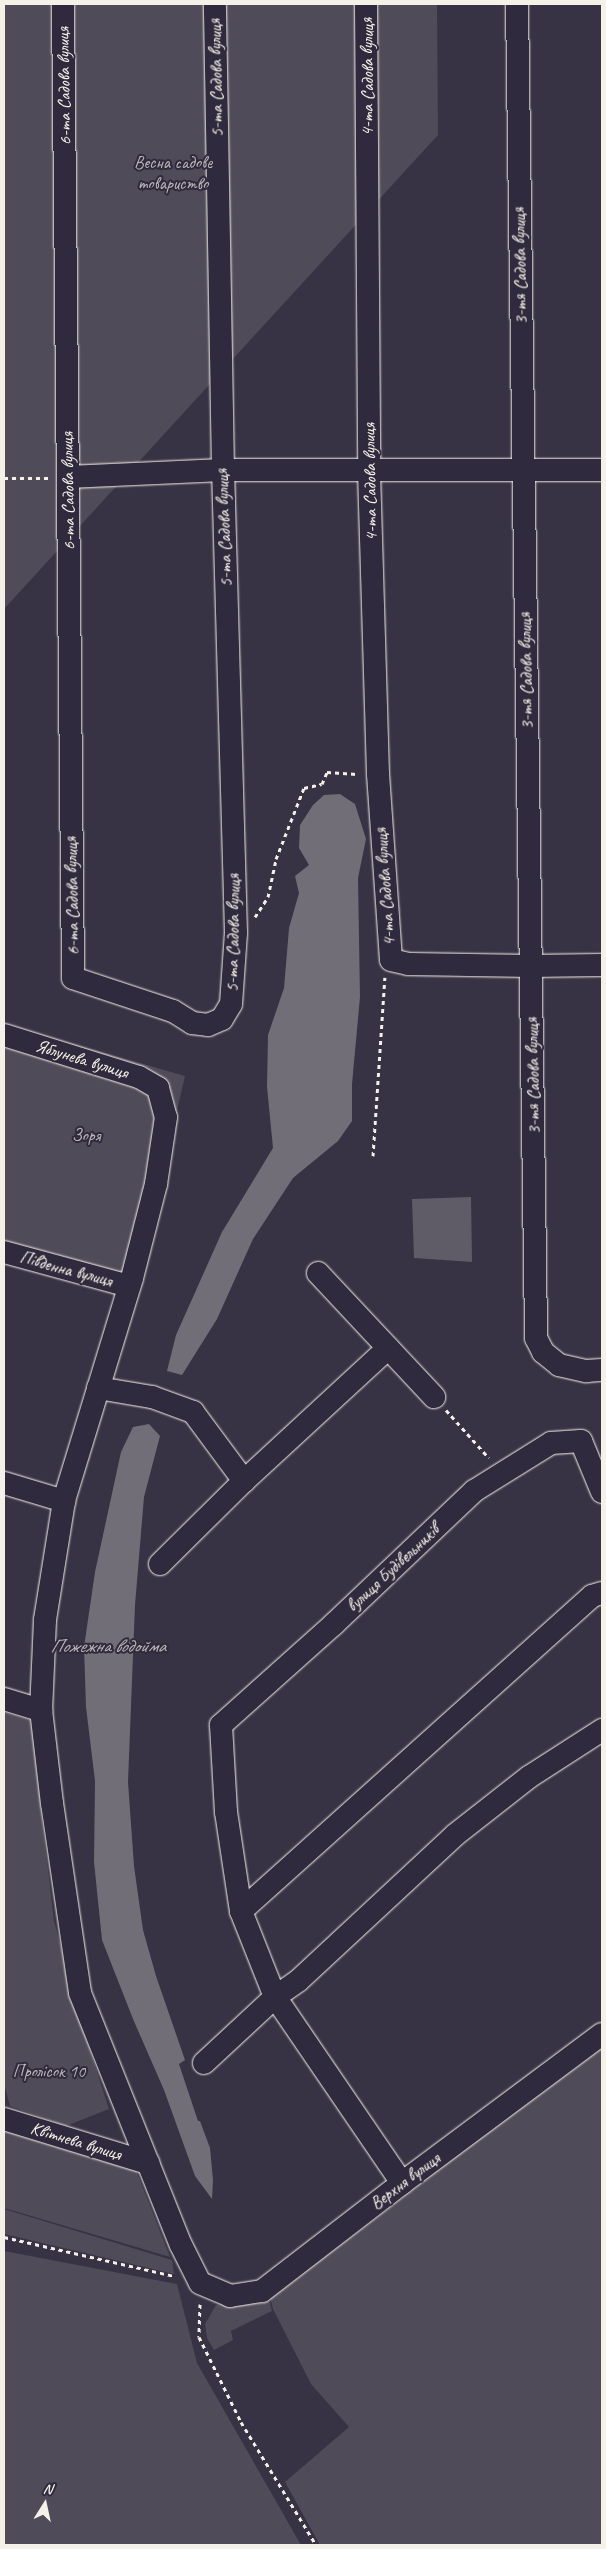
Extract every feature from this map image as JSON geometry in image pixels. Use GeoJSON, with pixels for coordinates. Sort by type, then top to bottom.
{"type":"FeatureCollection","features":[{"type":"Feature","properties":{"kind":"street","name":"6-та Садова вулиця"},"geometry":{"type":"LineString","coordinates":[[63,4],[73,978],[173,1012],[192,1023]]}},
{"type":"Feature","properties":{"kind":"street","name":"5-та Садова вулиця"},"geometry":{"type":"LineString","coordinates":[[192,1023],[208,1025],[222,1019],[231,1004],[236,933],[223,470],[215,4]]}},
{"type":"Feature","properties":{"kind":"street","name":"4-та Садова вулиця"},"geometry":{"type":"LineString","coordinates":[[366,4],[369,471],[378,774],[391,960]]}},
{"type":"Feature","properties":{"kind":"street","name":"3-тя Садова вулиця"},"geometry":{"type":"LineString","coordinates":[[517,4],[536,1338],[543,1352],[559,1365],[586,1371],[602,1370]]}},
{"type":"Feature","properties":{"kind":"street"},"geometry":{"type":"LineString","coordinates":[[68,477],[223,470],[602,470]]}},
{"type":"Feature","properties":{"kind":"street"},"geometry":{"type":"LineString","coordinates":[[391,960],[409,964],[602,965]]}},
{"type":"Feature","properties":{"kind":"street","name":"Яблунева вулиця"},"geometry":{"type":"LineString","coordinates":[[4,1035],[139,1077],[158,1088],[166,1116],[164,1136],[156,1184],[129,1286]]}},
{"type":"Feature","properties":{"kind":"street","name":"Південна вулиця"},"geometry":{"type":"LineString","coordinates":[[4,1252],[129,1286]]}},
{"type":"Feature","properties":{"kind":"street"},"geometry":{"type":"LineString","coordinates":[[318,1273],[434,1397]]}},
{"type":"Feature","properties":{"kind":"street"},"geometry":{"type":"LineString","coordinates":[[129,1286],[64,1500],[45,1620],[41,1710],[52,1802],[80,1993],[181,2245],[200,2283]]}},
{"type":"Feature","properties":{"kind":"street"},"geometry":{"type":"LineString","coordinates":[[160,1564],[244,1481],[388,1348]]}},
{"type":"Feature","properties":{"kind":"street"},"geometry":{"type":"LineString","coordinates":[[98,1388],[152,1397],[194,1412],[244,1481]]}},
{"type":"Feature","properties":{"kind":"street","name":"вулиця Будівельників"},"geometry":{"type":"LineString","coordinates":[[241,1912],[226,1812],[222,1725],[334,1624],[474,1491],[551,1443],[580,1441],[602,1492]]}},
{"type":"Feature","properties":{"kind":"street"},"geometry":{"type":"LineString","coordinates":[[4,1483],[64,1500]]}},
{"type":"Feature","properties":{"kind":"street"},"geometry":{"type":"LineString","coordinates":[[402,2183],[275,1997],[241,1912],[592,1596],[602,1593]]}},
{"type":"Feature","properties":{"kind":"street"},"geometry":{"type":"LineString","coordinates":[[4,1699],[41,1710]]}},
{"type":"Feature","properties":{"kind":"street"},"geometry":{"type":"LineString","coordinates":[[204,2063],[275,1997],[298,1981],[455,1835],[529,1777],[602,1730]]}},
{"type":"Feature","properties":{"kind":"street","name":"Верхня вулиця"},"geometry":{"type":"LineString","coordinates":[[200,2283],[230,2296],[262,2291],[402,2183],[602,2034]]}},
{"type":"Feature","properties":{"kind":"street","name":"Квітнева вулиця"},"geometry":{"type":"LineString","coordinates":[[4,2118],[148,2163]]}},
{"type":"Feature","properties":{"kind":"path"},"geometry":{"type":"LineString","coordinates":[[4,478],[68,477]]}},
{"type":"Feature","properties":{"kind":"path"},"geometry":{"type":"LineString","coordinates":[[236,933],[245,929],[258,914],[268,897],[276,859],[304,788],[322,784],[327,772],[378,774]]}},
{"type":"Feature","properties":{"kind":"path"},"geometry":{"type":"LineString","coordinates":[[373,1156],[385,975],[391,960]]}},
{"type":"Feature","properties":{"kind":"path"},"geometry":{"type":"LineString","coordinates":[[434,1397],[503,1473]]}},
{"type":"Feature","properties":{"kind":"path"},"geometry":{"type":"LineString","coordinates":[[4,2237],[200,2283],[199,2337],[241,2422],[316,2545]]}},
{"type":"Feature","properties":{"kind":"green space","name":"Весна садове товариство"},"geometry":{"type":"Polygon","coordinates":[[[4,4],[437,4],[438,135],[4,609],[4,4]]]}},
{"type":"Feature","properties":{"kind":"green space","name":"Зоря"},"geometry":{"type":"Polygon","coordinates":[[[4,1024],[185,1076],[134,1295],[4,1256],[4,1024]]]}},
{"type":"Feature","properties":{"kind":"green space","name":"Пролісок 10"},"geometry":{"type":"Polygon","coordinates":[[[4,1712],[36,1722],[41,1811],[54,1921],[87,2041],[109,2109],[66,2126],[10,2106],[4,2084],[4,1712]]]}},
{"type":"Feature","properties":{"kind":"green space"},"geometry":{"type":"Polygon","coordinates":[[[602,2043],[602,2545],[320,2545],[285,2482],[349,2427],[311,2384],[273,2309],[270,2297],[378,2217],[602,2043]]]}},
{"type":"Feature","properties":{"kind":"green space","name":"Пролісок 10"},"geometry":{"type":"Polygon","coordinates":[[[4,2125],[134,2165],[170,2257],[4,2208],[4,2125]]]}},
{"type":"Feature","properties":{"kind":"green space"},"geometry":{"type":"Polygon","coordinates":[[[4,2209],[172,2260],[174,2274],[4,2234],[4,2209]]]}},
{"type":"Feature","properties":{"kind":"green space"},"geometry":{"type":"Polygon","coordinates":[[[4,2251],[177,2284],[197,2363],[301,2545],[4,2545],[4,2251]]]}},
{"type":"Feature","properties":{"kind":"green space"},"geometry":{"type":"Polygon","coordinates":[[[268,2296],[272,2311],[231,2331],[233,2340],[214,2350],[207,2338],[205,2324],[216,2305],[268,2296]]]}},
{"type":"Feature","properties":{"kind":"water"},"geometry":{"type":"Polygon","coordinates":[[[340,794],[355,804],[366,839],[358,878],[360,997],[352,1084],[352,1121],[338,1141],[293,1178],[253,1239],[217,1319],[182,1375],[167,1371],[176,1335],[222,1232],[273,1148],[267,1087],[268,1035],[284,988],[289,928],[299,893],[295,876],[309,865],[299,848],[300,825],[313,805],[324,795],[340,794]]]}},
{"type":"Feature","properties":{"kind":"water","name":"Пожежна водойма"},"geometry":{"type":"Polygon","coordinates":[[[149,1424],[160,1436],[144,1497],[135,1605],[128,1782],[134,1866],[143,1930],[156,1976],[185,2060],[179,2064],[198,2121],[200,2121],[210,2148],[213,2180],[212,2199],[195,2176],[164,2090],[133,2019],[102,1940],[94,1862],[95,1781],[86,1707],[84,1647],[95,1572],[121,1452],[133,1427],[149,1424]]]}},
{"type":"Feature","properties":{"kind":"building"},"geometry":{"type":"Polygon","coordinates":[[[471,1197],[472,1262],[414,1258],[412,1199],[471,1197]]]}}]}
